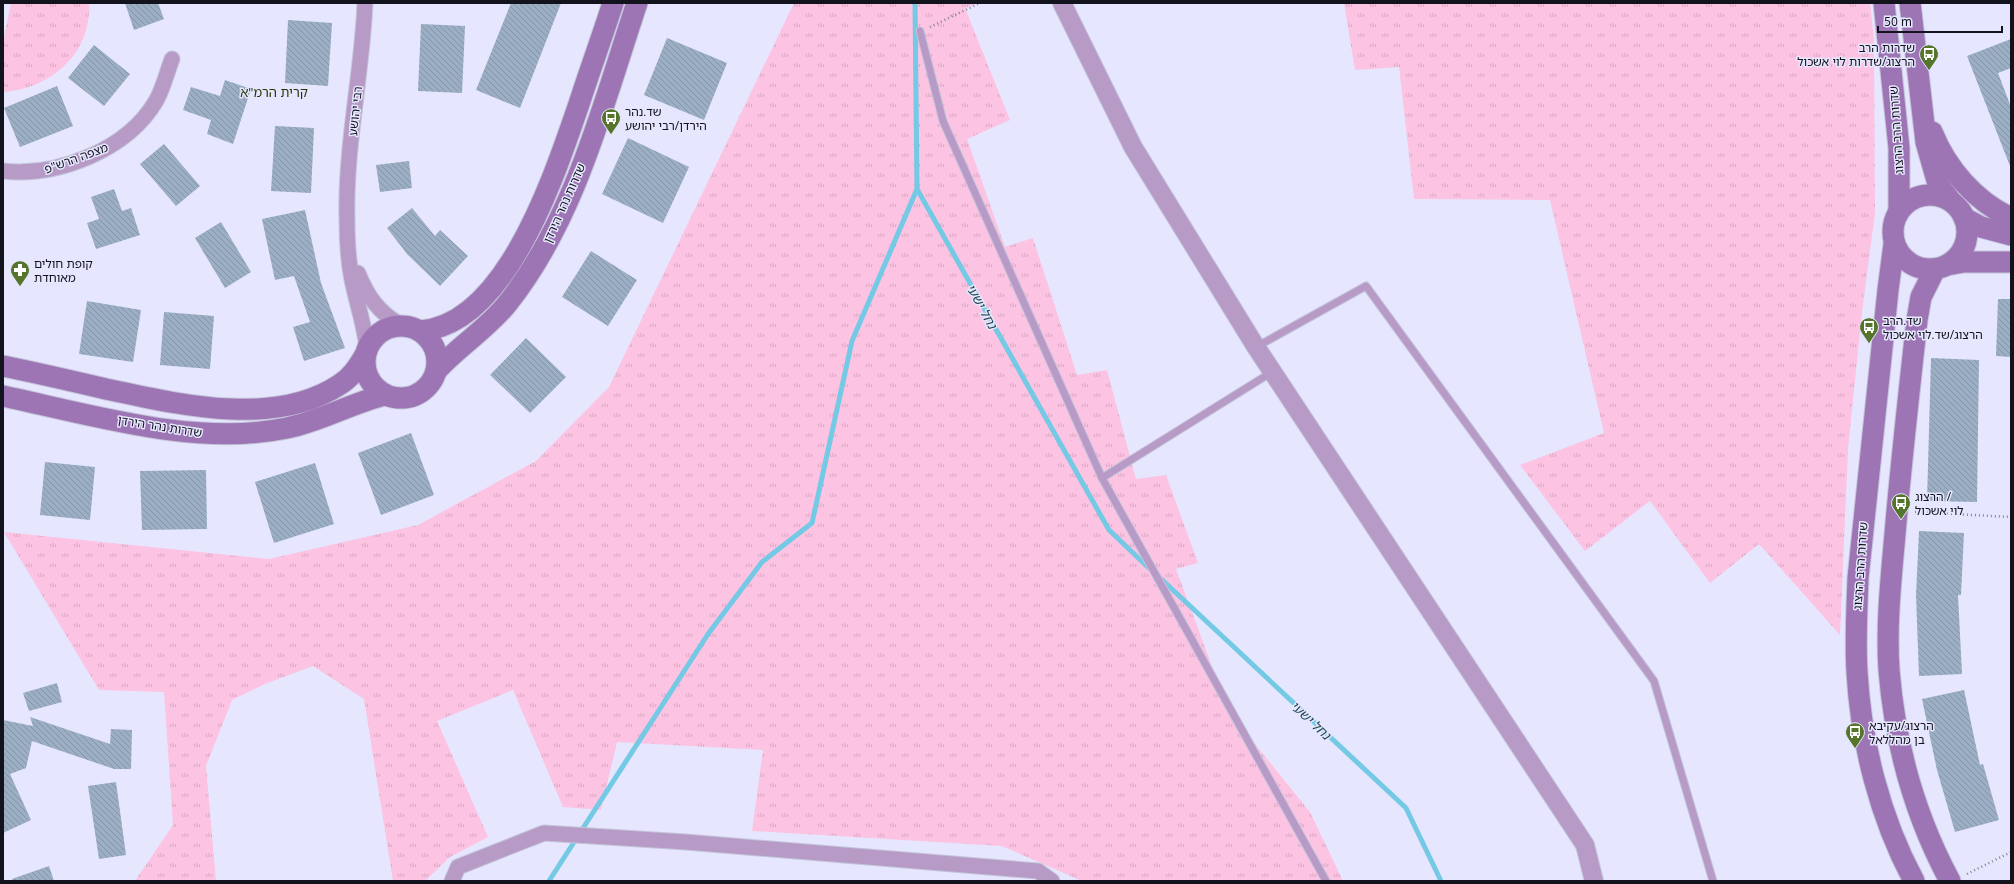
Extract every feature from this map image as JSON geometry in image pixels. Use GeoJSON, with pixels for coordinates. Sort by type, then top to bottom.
{"type":"FeatureCollection","features":[{"type":"Feature","properties":{"kind":"main road","name":"שדרות נהר הירדן"},"geometry":{"type":"LineString","coordinates":[[410,328],[443,327],[453,322],[472,308],[489,290],[521,244],[552,182],[613,3]]}},
{"type":"Feature","properties":{"kind":"main road","name":"שדרות נהר הירדן"},"geometry":{"type":"LineString","coordinates":[[437,370],[448,357],[492,321],[506,305],[541,255],[573,190],[637,3]]}},
{"type":"Feature","properties":{"kind":"main road","name":"שדרות הרב הרצוג"},"geometry":{"type":"LineString","coordinates":[[1884,3],[1899,148],[1899,210]]}},
{"type":"Feature","properties":{"kind":"main road"},"geometry":{"type":"LineString","coordinates":[[1910,3],[1920,102],[1925,136],[1932,165],[1938,184],[1958,208],[1964,218],[1967,229],[1964,245],[1956,258],[1941,267],[1921,297],[1917,320],[1897,511],[1888,626],[1889,670],[1900,749],[1926,834],[1958,878]]}},
{"type":"Feature","properties":{"kind":"main road"},"geometry":{"type":"LineString","coordinates":[[1920,102],[1935,139],[1954,171],[1985,202],[2011,218]]}},
{"type":"Feature","properties":{"kind":"main road"},"geometry":{"type":"LineString","coordinates":[[1950,200],[1939,195],[1928,194],[1907,202],[1899,210],[1894,221],[1892,232],[1894,244],[1901,255],[1910,264],[1922,268],[1941,267],[1964,262],[2011,262]]}},
{"type":"Feature","properties":{"kind":"main road"},"geometry":{"type":"LineString","coordinates":[[1964,218],[1987,229],[2011,235]]}},
{"type":"Feature","properties":{"kind":"main road","name":"שדרות הרב הרצוג"},"geometry":{"type":"LineString","coordinates":[[1894,244],[1859,570],[1856,626],[1857,672],[1869,756],[1896,846],[1914,881]]}},
{"type":"Feature","properties":{"kind":"main road"},"geometry":{"type":"LineString","coordinates":[[390,327],[410,328],[428,338],[434,348],[437,359],[437,370],[433,380],[426,389],[417,395],[406,398],[396,398],[385,395],[375,388],[368,379],[365,367],[366,352],[372,339],[380,331],[390,327]]}},
{"type":"Feature","properties":{"kind":"main road","name":"שדרות נהר הירדן"},"geometry":{"type":"LineString","coordinates":[[3,366],[165,402],[229,408],[260,409],[282,407],[322,394],[340,385],[354,372],[366,352]]}},
{"type":"Feature","properties":{"kind":"main road","name":"שדרות נהר הירדן"},"geometry":{"type":"LineString","coordinates":[[3,396],[144,426],[182,432],[221,434],[286,428],[310,423],[360,402],[385,395]]}},
{"type":"Feature","properties":{"kind":"street","name":"רבי יהושע"},"geometry":{"type":"LineString","coordinates":[[365,3],[363,46],[346,192],[348,260],[364,327],[366,352]]}},
{"type":"Feature","properties":{"kind":"street"},"geometry":{"type":"LineString","coordinates":[[1062,3],[1133,147],[1256,348],[1585,845],[1594,881]]}},
{"type":"Feature","properties":{"kind":"street","name":"מצפה הרש\"פ"},"geometry":{"type":"LineString","coordinates":[[3,170],[37,172],[70,163],[106,150],[134,129],[156,101],[172,59]]}},
{"type":"Feature","properties":{"kind":"street","name":"רבי יהושע"},"geometry":{"type":"LineString","coordinates":[[347,220],[350,247],[356,269],[365,290],[388,318],[410,328]]}},
{"type":"Feature","properties":{"kind":"street"},"geometry":{"type":"LineString","coordinates":[[452,881],[458,867],[544,833],[686,842],[1038,871],[1052,881]]}},
{"type":"Feature","properties":{"kind":"lane"},"geometry":{"type":"LineString","coordinates":[[920,32],[943,121],[1102,478],[1326,881]]}},
{"type":"Feature","properties":{"kind":"lane"},"geometry":{"type":"LineString","coordinates":[[1256,348],[1366,286],[1654,680],[1713,881]]}},
{"type":"Feature","properties":{"kind":"lane"},"geometry":{"type":"LineString","coordinates":[[1102,478],[1272,372]]}},
{"type":"Feature","properties":{"kind":"path"},"geometry":{"type":"LineString","coordinates":[[920,32],[980,3]]}},
{"type":"Feature","properties":{"kind":"path"},"geometry":{"type":"LineString","coordinates":[[1897,511],[2011,517]]}},
{"type":"Feature","properties":{"kind":"path"},"geometry":{"type":"LineString","coordinates":[[1958,878],[2011,852]]}},
{"type":"Feature","properties":{"kind":"green space"},"geometry":{"type":"Polygon","coordinates":[[[11,3],[89,3],[89,12],[84,36],[78,49],[69,61],[58,71],[32,86],[3,92],[3,42],[11,3]]]}},
{"type":"Feature","properties":{"kind":"green space"},"geometry":{"type":"Polygon","coordinates":[[[794,3],[979,3],[965,8],[1010,120],[967,139],[1005,247],[1033,238],[1077,375],[1107,370],[1136,479],[1166,475],[1198,563],[1176,569],[1229,712],[1310,812],[1343,881],[1082,881],[1002,846],[752,831],[763,750],[617,742],[601,810],[563,807],[513,690],[437,721],[488,837],[450,857],[425,881],[393,881],[364,699],[313,666],[265,684],[232,700],[206,766],[216,881],[135,881],[173,825],[164,692],[99,690],[4,532],[269,559],[418,525],[536,461],[609,387],[794,3]]]}},
{"type":"Feature","properties":{"kind":"green space"},"geometry":{"type":"Polygon","coordinates":[[[1344,3],[1870,3],[1874,40],[1875,213],[1862,312],[1848,449],[1840,635],[1759,544],[1710,583],[1650,501],[1585,551],[1520,465],[1604,433],[1550,200],[1414,199],[1399,67],[1355,70],[1344,3]]]}},
{"type":"Feature","properties":{"kind":"building"},"geometry":{"type":"Polygon","coordinates":[[[125,3],[158,3],[164,19],[134,30],[125,3]]]}},
{"type":"Feature","properties":{"kind":"building"},"geometry":{"type":"Polygon","coordinates":[[[511,3],[561,3],[520,108],[476,90],[511,3]]]}},
{"type":"Feature","properties":{"kind":"building"},"geometry":{"type":"Polygon","coordinates":[[[288,20],[332,23],[328,86],[285,83],[288,20]]]}},
{"type":"Feature","properties":{"kind":"building"},"geometry":{"type":"Polygon","coordinates":[[[421,24],[465,26],[462,93],[418,91],[421,24]]]}},
{"type":"Feature","properties":{"kind":"building"},"geometry":{"type":"Polygon","coordinates":[[[667,38],[727,63],[704,120],[644,95],[667,38]]]}},
{"type":"Feature","properties":{"kind":"building"},"geometry":{"type":"Polygon","coordinates":[[[2011,39],[2011,68],[1998,73],[2011,107],[2010,166],[1967,56],[2011,39]]]}},
{"type":"Feature","properties":{"kind":"building"},"geometry":{"type":"Polygon","coordinates":[[[94,45],[130,74],[104,106],[68,78],[94,45]]]}},
{"type":"Feature","properties":{"kind":"building"},"geometry":{"type":"Polygon","coordinates":[[[225,80],[251,89],[233,144],[207,134],[211,120],[183,110],[191,87],[220,96],[225,80]]]}},
{"type":"Feature","properties":{"kind":"building"},"geometry":{"type":"Polygon","coordinates":[[[57,86],[73,126],[20,147],[4,108],[57,86]]]}},
{"type":"Feature","properties":{"kind":"building"},"geometry":{"type":"Polygon","coordinates":[[[275,126],[314,128],[311,193],[271,191],[275,126]]]}},
{"type":"Feature","properties":{"kind":"building"},"geometry":{"type":"Polygon","coordinates":[[[628,138],[689,167],[663,223],[602,194],[628,138]]]}},
{"type":"Feature","properties":{"kind":"building"},"geometry":{"type":"Polygon","coordinates":[[[164,144],[200,186],[176,206],[140,164],[164,144]]]}},
{"type":"Feature","properties":{"kind":"building"},"geometry":{"type":"Polygon","coordinates":[[[409,161],[412,188],[380,192],[376,165],[409,161]]]}},
{"type":"Feature","properties":{"kind":"building"},"geometry":{"type":"Polygon","coordinates":[[[114,189],[122,211],[131,208],[140,235],[96,249],[87,223],[99,219],[91,197],[114,189]]]}},
{"type":"Feature","properties":{"kind":"building"},"geometry":{"type":"Polygon","coordinates":[[[412,208],[435,236],[440,230],[468,256],[440,286],[407,254],[387,228],[412,208]]]}},
{"type":"Feature","properties":{"kind":"building"},"geometry":{"type":"Polygon","coordinates":[[[305,210],[321,283],[345,348],[304,361],[293,327],[310,322],[294,276],[275,280],[262,219],[305,210]]]}},
{"type":"Feature","properties":{"kind":"building"},"geometry":{"type":"Polygon","coordinates":[[[221,222],[251,272],[225,288],[195,238],[221,222]]]}},
{"type":"Feature","properties":{"kind":"building"},"geometry":{"type":"Polygon","coordinates":[[[591,251],[637,280],[608,326],[562,297],[591,251]]]}},
{"type":"Feature","properties":{"kind":"building"},"geometry":{"type":"Polygon","coordinates":[[[1998,299],[2011,299],[2011,357],[1996,356],[1998,299]]]}},
{"type":"Feature","properties":{"kind":"building"},"geometry":{"type":"Polygon","coordinates":[[[87,301],[141,310],[133,362],[79,354],[87,301]]]}},
{"type":"Feature","properties":{"kind":"building"},"geometry":{"type":"Polygon","coordinates":[[[164,312],[214,316],[210,369],[160,365],[164,312]]]}},
{"type":"Feature","properties":{"kind":"building"},"geometry":{"type":"Polygon","coordinates":[[[526,338],[566,377],[530,413],[490,375],[526,338]]]}},
{"type":"Feature","properties":{"kind":"building"},"geometry":{"type":"Polygon","coordinates":[[[1931,358],[1979,360],[1977,502],[1927,501],[1931,358]]]}},
{"type":"Feature","properties":{"kind":"building"},"geometry":{"type":"Polygon","coordinates":[[[411,433],[434,495],[381,515],[358,453],[411,433]]]}},
{"type":"Feature","properties":{"kind":"building"},"geometry":{"type":"Polygon","coordinates":[[[45,462],[95,467],[90,520],[40,515],[45,462]]]}},
{"type":"Feature","properties":{"kind":"building"},"geometry":{"type":"Polygon","coordinates":[[[315,463],[334,524],[274,543],[255,482],[315,463]]]}},
{"type":"Feature","properties":{"kind":"building"},"geometry":{"type":"Polygon","coordinates":[[[206,470],[207,529],[142,530],[140,471],[206,470]]]}},
{"type":"Feature","properties":{"kind":"building"},"geometry":{"type":"Polygon","coordinates":[[[1919,531],[1964,533],[1961,595],[1958,595],[1962,674],[1919,676],[1916,595],[1919,531]]]}},
{"type":"Feature","properties":{"kind":"building"},"geometry":{"type":"Polygon","coordinates":[[[57,683],[62,702],[29,711],[23,693],[57,683]]]}},
{"type":"Feature","properties":{"kind":"building"},"geometry":{"type":"Polygon","coordinates":[[[1964,690],[1980,765],[1983,764],[1999,820],[1955,832],[1937,770],[1922,699],[1964,690]]]}},
{"type":"Feature","properties":{"kind":"building"},"geometry":{"type":"Polygon","coordinates":[[[30,717],[110,744],[111,729],[132,730],[131,769],[114,769],[32,741],[26,768],[10,774],[31,820],[3,833],[3,720],[33,726],[30,717]]]}},
{"type":"Feature","properties":{"kind":"building"},"geometry":{"type":"Polygon","coordinates":[[[116,782],[126,855],[99,859],[88,786],[116,782]]]}},
{"type":"Feature","properties":{"kind":"building"},"geometry":{"type":"Polygon","coordinates":[[[49,866],[54,881],[12,881],[12,879],[49,866]]]}},
{"type":"Feature","properties":{"kind":"waterway","name":"נחל ישעי"},"geometry":{"type":"LineString","coordinates":[[915,3],[917,189],[1109,530],[1152,571]]}},
{"type":"Feature","properties":{"kind":"waterway"},"geometry":{"type":"LineString","coordinates":[[549,881],[708,634],[762,562],[812,523],[852,341],[917,189]]}},
{"type":"Feature","properties":{"kind":"waterway","name":"נחל ישעי"},"geometry":{"type":"LineString","coordinates":[[1159,577],[1406,808],[1441,881]]}},
{"type":"Feature","properties":{"kind":"place","name":"שדרות הרב הרצוג/שדרות לוי אשכול"},"geometry":{"type":"Point","coordinates":[1929,71]}},
{"type":"Feature","properties":{"kind":"place","name":"שד.נהר הירדן/רבי יהושע"},"geometry":{"type":"Point","coordinates":[611,135]}},
{"type":"Feature","properties":{"kind":"place","name":"קופת חולים מאוחדת"},"geometry":{"type":"Point","coordinates":[20,287]}},
{"type":"Feature","properties":{"kind":"place","name":"שד.הרב הרצוג/שד.לוי אשכול"},"geometry":{"type":"Point","coordinates":[1869,344]}},
{"type":"Feature","properties":{"kind":"place","name":"הרצוג / לוי אשכול"},"geometry":{"type":"Point","coordinates":[1901,520]}},
{"type":"Feature","properties":{"kind":"place","name":"הרצוג/עקיבא בן מהללאל"},"geometry":{"type":"Point","coordinates":[1855,749]}},
{"type":"Feature","properties":{"kind":"district","name":"קרית הרמ\"א"},"geometry":{"type":"Point","coordinates":[274,92]}}]}
